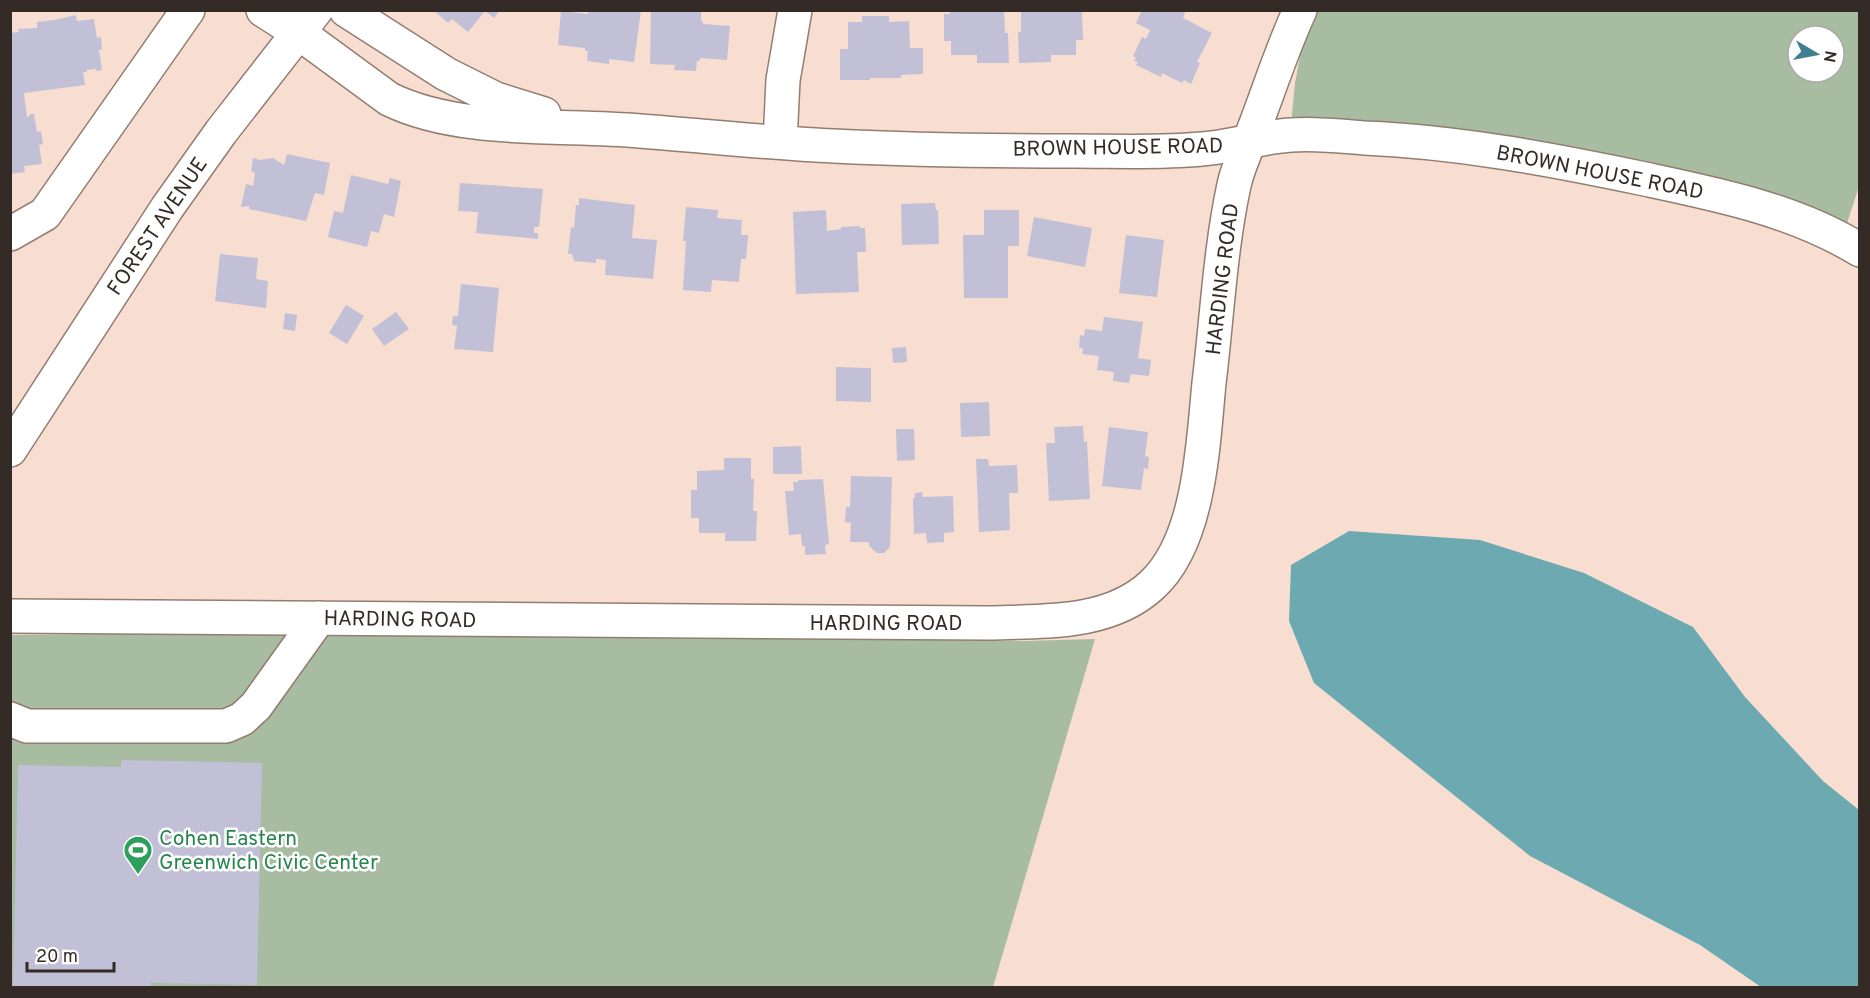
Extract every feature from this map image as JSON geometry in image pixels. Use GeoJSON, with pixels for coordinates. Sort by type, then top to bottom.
{"type":"FeatureCollection","features":[{"type":"Feature","properties":{"kind":"street"},"geometry":{"type":"LineString","coordinates":[[10,234],[45,214],[188,10]]}},
{"type":"Feature","properties":{"kind":"street","name":"BROWN HOUSE ROAD"},"geometry":{"type":"LineString","coordinates":[[263,10],[308,22],[389,99],[427,114],[461,120],[833,146],[1074,151],[1203,149],[1290,135],[1395,139],[1455,145],[1529,157],[1701,191],[1755,205],[1819,228],[1860,250]]}},
{"type":"Feature","properties":{"kind":"street","name":"BROWN HOUSE ROAD"},"geometry":{"type":"LineString","coordinates":[[346,10],[446,74],[496,99],[546,115],[613,129]]}},
{"type":"Feature","properties":{"kind":"street"},"geometry":{"type":"LineString","coordinates":[[780,142],[783,80],[795,10]]}},
{"type":"Feature","properties":{"kind":"street","name":"HARDING ROAD"},"geometry":{"type":"LineString","coordinates":[[10,616],[988,623],[1087,616],[1130,602],[1154,584],[1172,562],[1191,514],[1206,418],[1226,233],[1234,182],[1300,10]]}},
{"type":"Feature","properties":{"kind":"street","name":"FOREST AVENUE"},"geometry":{"type":"LineString","coordinates":[[10,450],[167,208],[221,132],[308,22]]}},
{"type":"Feature","properties":{"kind":"street"},"geometry":{"type":"LineString","coordinates":[[10,719],[27,726],[225,726],[242,719],[256,706],[319,618]]}},
{"type":"Feature","properties":{"kind":"green space"},"geometry":{"type":"Polygon","coordinates":[[[1317,11],[1859,11],[1859,186],[1842,239],[1737,200],[1290,135],[1295,83],[1303,40],[1317,11]]]}},
{"type":"Feature","properties":{"kind":"green space","name":"Cohen Eastern Greenwich Civic Center"},"geometry":{"type":"Polygon","coordinates":[[[348,632],[1024,641],[1095,639],[993,987],[11,988],[10,635],[348,632]]]}},
{"type":"Feature","properties":{"kind":"water"},"geometry":{"type":"Polygon","coordinates":[[[1349,531],[1480,540],[1584,573],[1693,627],[1745,697],[1823,781],[1859,810],[1859,987],[1761,987],[1700,945],[1530,856],[1314,683],[1289,621],[1291,565],[1349,531]]]}},
{"type":"Feature","properties":{"kind":"building"},"geometry":{"type":"Polygon","coordinates":[[[433,10],[500,10],[494,18],[485,11],[468,32],[452,19],[448,23],[433,10]]]}},
{"type":"Feature","properties":{"kind":"building"},"geometry":{"type":"Polygon","coordinates":[[[589,10],[641,10],[634,62],[609,59],[609,64],[587,61],[588,51],[585,51],[585,48],[558,45],[561,11],[588,14],[589,10]]]}},
{"type":"Feature","properties":{"kind":"building"},"geometry":{"type":"Polygon","coordinates":[[[651,10],[701,10],[703,24],[730,26],[727,60],[700,58],[700,61],[697,61],[696,71],[674,70],[675,65],[650,64],[651,10]]]}},
{"type":"Feature","properties":{"kind":"building"},"geometry":{"type":"Polygon","coordinates":[[[950,10],[1004,10],[1005,33],[1008,33],[1009,63],[977,63],[977,55],[951,55],[951,41],[944,41],[944,14],[950,14],[950,10]]]}},
{"type":"Feature","properties":{"kind":"building"},"geometry":{"type":"Polygon","coordinates":[[[1021,10],[1077,10],[1077,12],[1082,12],[1083,40],[1076,40],[1076,55],[1051,55],[1051,62],[1019,63],[1018,32],[1021,32],[1021,10]]]}},
{"type":"Feature","properties":{"kind":"building"},"geometry":{"type":"Polygon","coordinates":[[[1142,10],[1186,10],[1183,18],[1212,33],[1197,62],[1200,63],[1191,84],[1184,80],[1182,83],[1162,73],[1161,77],[1136,65],[1138,62],[1134,61],[1136,58],[1133,56],[1142,37],[1146,39],[1150,30],[1136,23],[1142,10]]]}},
{"type":"Feature","properties":{"kind":"building"},"geometry":{"type":"Polygon","coordinates":[[[76,15],[77,21],[94,19],[97,38],[101,37],[102,49],[99,50],[102,70],[83,72],[85,85],[24,93],[27,117],[34,114],[37,132],[41,131],[43,144],[39,145],[42,164],[24,166],[25,172],[10,174],[10,33],[19,32],[18,29],[37,28],[37,22],[76,15]]]}},
{"type":"Feature","properties":{"kind":"building"},"geometry":{"type":"Polygon","coordinates":[[[862,16],[889,16],[889,22],[909,21],[910,48],[923,48],[923,74],[901,75],[901,78],[840,80],[840,49],[848,49],[848,22],[862,22],[862,16]]]}},
{"type":"Feature","properties":{"kind":"building"},"geometry":{"type":"Polygon","coordinates":[[[287,154],[330,163],[324,195],[315,193],[306,221],[249,209],[249,206],[241,207],[246,184],[253,186],[255,173],[251,171],[253,158],[260,160],[273,158],[284,165],[287,154]]]}},
{"type":"Feature","properties":{"kind":"building"},"geometry":{"type":"Polygon","coordinates":[[[351,175],[388,184],[390,178],[401,181],[394,217],[384,214],[379,233],[371,231],[367,247],[328,237],[334,211],[343,213],[351,175]]]}},
{"type":"Feature","properties":{"kind":"building"},"geometry":{"type":"Polygon","coordinates":[[[460,183],[543,189],[539,227],[534,227],[534,233],[538,233],[538,239],[476,233],[478,212],[458,211],[460,183]]]}},
{"type":"Feature","properties":{"kind":"building"},"geometry":{"type":"Polygon","coordinates":[[[579,198],[635,205],[632,238],[657,240],[653,279],[605,275],[606,260],[596,259],[596,263],[574,261],[572,254],[568,254],[571,227],[574,228],[576,205],[579,205],[579,198]]]}},
{"type":"Feature","properties":{"kind":"building"},"geometry":{"type":"Polygon","coordinates":[[[935,203],[936,210],[938,210],[939,244],[902,245],[901,204],[935,203]]]}},
{"type":"Feature","properties":{"kind":"building"},"geometry":{"type":"Polygon","coordinates":[[[686,207],[718,210],[717,218],[742,220],[741,235],[748,235],[746,259],[741,259],[739,282],[712,280],[711,292],[683,290],[686,207]]]}},
{"type":"Feature","properties":{"kind":"building"},"geometry":{"type":"Polygon","coordinates":[[[826,210],[827,231],[841,229],[841,227],[865,228],[866,252],[857,252],[859,292],[796,294],[793,212],[826,210]]]}},
{"type":"Feature","properties":{"kind":"building"},"geometry":{"type":"Polygon","coordinates":[[[984,210],[1019,210],[1019,246],[1008,246],[1008,298],[964,298],[963,235],[984,235],[984,210]]]}},
{"type":"Feature","properties":{"kind":"building"},"geometry":{"type":"Polygon","coordinates":[[[1034,217],[1092,228],[1085,267],[1027,256],[1034,217]]]}},
{"type":"Feature","properties":{"kind":"building"},"geometry":{"type":"Polygon","coordinates":[[[1126,235],[1164,240],[1157,297],[1119,293],[1126,235]]]}},
{"type":"Feature","properties":{"kind":"building"},"geometry":{"type":"Polygon","coordinates":[[[220,254],[258,258],[256,279],[268,281],[266,308],[215,301],[220,254]]]}},
{"type":"Feature","properties":{"kind":"building"},"geometry":{"type":"Polygon","coordinates":[[[461,284],[499,288],[493,352],[454,349],[457,326],[452,325],[453,316],[458,316],[461,284]]]}},
{"type":"Feature","properties":{"kind":"building"},"geometry":{"type":"Polygon","coordinates":[[[346,305],[364,316],[347,344],[329,333],[346,305]]]}},
{"type":"Feature","properties":{"kind":"building"},"geometry":{"type":"Polygon","coordinates":[[[396,312],[409,329],[384,346],[372,329],[396,312]]]}},
{"type":"Feature","properties":{"kind":"building"},"geometry":{"type":"Polygon","coordinates":[[[285,313],[297,315],[295,331],[283,329],[285,313]]]}},
{"type":"Feature","properties":{"kind":"building"},"geometry":{"type":"Polygon","coordinates":[[[1104,317],[1143,322],[1138,358],[1151,360],[1149,376],[1131,374],[1129,383],[1113,381],[1114,372],[1097,370],[1099,356],[1082,354],[1083,348],[1079,348],[1080,335],[1084,336],[1085,329],[1102,331],[1104,317]]]}},
{"type":"Feature","properties":{"kind":"building"},"geometry":{"type":"Polygon","coordinates":[[[906,347],[907,362],[893,363],[892,348],[906,347]]]}},
{"type":"Feature","properties":{"kind":"building"},"geometry":{"type":"Polygon","coordinates":[[[836,367],[871,368],[871,402],[836,401],[836,367]]]}},
{"type":"Feature","properties":{"kind":"building"},"geometry":{"type":"Polygon","coordinates":[[[989,402],[990,436],[961,437],[960,403],[989,402]]]}},
{"type":"Feature","properties":{"kind":"building"},"geometry":{"type":"Polygon","coordinates":[[[1083,426],[1084,442],[1087,441],[1090,499],[1049,501],[1046,443],[1055,443],[1054,427],[1083,426]]]}},
{"type":"Feature","properties":{"kind":"building"},"geometry":{"type":"Polygon","coordinates":[[[1109,427],[1148,432],[1145,456],[1149,457],[1148,469],[1144,468],[1141,490],[1102,486],[1109,427]]]}},
{"type":"Feature","properties":{"kind":"building"},"geometry":{"type":"Polygon","coordinates":[[[896,429],[914,429],[915,460],[897,461],[896,429]]]}},
{"type":"Feature","properties":{"kind":"building"},"geometry":{"type":"Polygon","coordinates":[[[801,446],[802,474],[773,474],[773,447],[801,446]]]}},
{"type":"Feature","properties":{"kind":"building"},"geometry":{"type":"Polygon","coordinates":[[[724,458],[751,458],[751,479],[754,479],[753,511],[757,511],[756,541],[725,541],[725,533],[699,533],[699,518],[691,518],[691,490],[697,490],[697,471],[724,470],[724,458]]]}},
{"type":"Feature","properties":{"kind":"building"},"geometry":{"type":"Polygon","coordinates":[[[976,459],[988,459],[989,466],[1017,465],[1018,493],[1009,493],[1010,530],[979,532],[976,459]]]}},
{"type":"Feature","properties":{"kind":"building"},"geometry":{"type":"Polygon","coordinates":[[[851,476],[892,477],[890,547],[884,553],[877,553],[869,546],[869,542],[850,542],[851,523],[845,522],[846,507],[850,507],[851,476]]]}},
{"type":"Feature","properties":{"kind":"building"},"geometry":{"type":"Polygon","coordinates":[[[823,479],[829,544],[825,545],[826,554],[805,555],[801,534],[789,535],[785,491],[794,491],[793,482],[798,482],[798,480],[823,479]]]}},
{"type":"Feature","properties":{"kind":"building"},"geometry":{"type":"Polygon","coordinates":[[[922,492],[923,497],[953,496],[954,532],[944,533],[944,542],[927,543],[926,533],[914,534],[913,498],[915,498],[915,493],[922,492]]]}},
{"type":"Feature","properties":{"kind":"building","name":"Cohen Eastern Greenwich Civic Center"},"geometry":{"type":"Polygon","coordinates":[[[121,760],[262,763],[257,985],[151,983],[151,988],[13,988],[18,765],[121,767],[121,760]]]}},
{"type":"Feature","properties":{"kind":"place","name":"Cohen Eastern Greenwich Civic Center"},"geometry":{"type":"Point","coordinates":[138,876]}}]}
